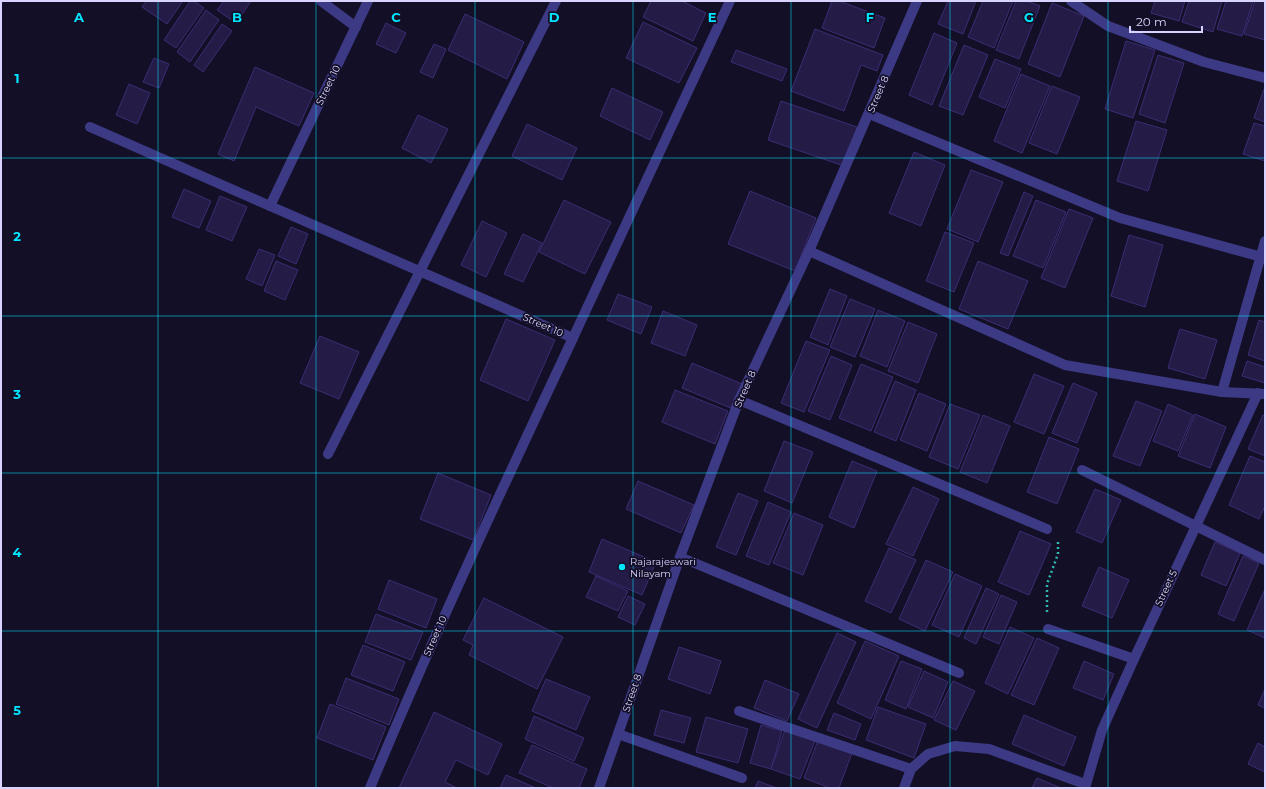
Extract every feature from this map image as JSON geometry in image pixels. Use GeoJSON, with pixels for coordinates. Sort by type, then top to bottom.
{"type":"FeatureCollection","features":[{"type":"Feature","properties":{"kind":"street"},"geometry":{"type":"LineString","coordinates":[[321,1],[356,27]]}},
{"type":"Feature","properties":{"kind":"street","name":"Street 10"},"geometry":{"type":"LineString","coordinates":[[368,1],[270,206],[573,338],[480,536],[407,698],[370,788]]}},
{"type":"Feature","properties":{"kind":"street"},"geometry":{"type":"LineString","coordinates":[[328,454],[556,1]]}},
{"type":"Feature","properties":{"kind":"street"},"geometry":{"type":"LineString","coordinates":[[573,338],[730,1]]}},
{"type":"Feature","properties":{"kind":"street","name":"Street 8"},"geometry":{"type":"LineString","coordinates":[[599,788],[680,557],[739,400],[809,251],[917,1]]}},
{"type":"Feature","properties":{"kind":"street"},"geometry":{"type":"LineString","coordinates":[[1071,1],[1108,26],[1204,62],[1265,78]]}},
{"type":"Feature","properties":{"kind":"street"},"geometry":{"type":"LineString","coordinates":[[869,114],[1120,218],[1263,257]]}},
{"type":"Feature","properties":{"kind":"street"},"geometry":{"type":"LineString","coordinates":[[90,127],[270,206]]}},
{"type":"Feature","properties":{"kind":"street"},"geometry":{"type":"LineString","coordinates":[[1222,392],[1263,257],[1265,241]]}},
{"type":"Feature","properties":{"kind":"street"},"geometry":{"type":"LineString","coordinates":[[809,251],[1065,365],[1222,392],[1262,393]]}},
{"type":"Feature","properties":{"kind":"street","name":"Street 5"},"geometry":{"type":"LineString","coordinates":[[1085,786],[1102,730],[1196,526],[1262,393]]}},
{"type":"Feature","properties":{"kind":"street"},"geometry":{"type":"LineString","coordinates":[[739,400],[1047,529]]}},
{"type":"Feature","properties":{"kind":"street"},"geometry":{"type":"LineString","coordinates":[[1082,470],[1265,560]]}},
{"type":"Feature","properties":{"kind":"street"},"geometry":{"type":"LineString","coordinates":[[680,557],[959,673]]}},
{"type":"Feature","properties":{"kind":"street"},"geometry":{"type":"LineString","coordinates":[[1048,629],[1134,659]]}},
{"type":"Feature","properties":{"kind":"street"},"geometry":{"type":"LineString","coordinates":[[739,712],[911,769]]}},
{"type":"Feature","properties":{"kind":"street"},"geometry":{"type":"LineString","coordinates":[[618,734],[742,778]]}},
{"type":"Feature","properties":{"kind":"street"},"geometry":{"type":"LineString","coordinates":[[904,788],[911,769],[928,754],[955,746],[989,749],[1085,786]]}},
{"type":"Feature","properties":{"kind":"path"},"geometry":{"type":"LineString","coordinates":[[1047,529],[1058,539],[1058,554],[1047,584],[1048,629]]}},
{"type":"Feature","properties":{"kind":"building"},"geometry":{"type":"Polygon","coordinates":[[[146,1],[183,1],[167,24],[142,7],[146,1]]]}},
{"type":"Feature","properties":{"kind":"building"},"geometry":{"type":"Polygon","coordinates":[[[190,1],[194,1],[204,8],[176,48],[164,40],[190,1]]]}},
{"type":"Feature","properties":{"kind":"building"},"geometry":{"type":"Polygon","coordinates":[[[224,1],[251,1],[236,23],[217,10],[224,1]]]}},
{"type":"Feature","properties":{"kind":"building"},"geometry":{"type":"Polygon","coordinates":[[[651,1],[682,1],[706,13],[693,41],[643,17],[651,1]]]}},
{"type":"Feature","properties":{"kind":"building"},"geometry":{"type":"Polygon","coordinates":[[[832,1],[839,1],[885,18],[874,48],[822,28],[832,1]]]}},
{"type":"Feature","properties":{"kind":"building"},"geometry":{"type":"Polygon","coordinates":[[[948,1],[976,1],[963,34],[938,24],[948,1]]]}},
{"type":"Feature","properties":{"kind":"building"},"geometry":{"type":"Polygon","coordinates":[[[983,1],[1013,1],[994,48],[968,37],[983,1]]]}},
{"type":"Feature","properties":{"kind":"building"},"geometry":{"type":"Polygon","coordinates":[[[1016,1],[1027,1],[1040,6],[1019,59],[996,50],[1016,1]]]}},
{"type":"Feature","properties":{"kind":"building"},"geometry":{"type":"Polygon","coordinates":[[[1155,1],[1185,1],[1179,21],[1151,13],[1155,1]]]}},
{"type":"Feature","properties":{"kind":"building"},"geometry":{"type":"Polygon","coordinates":[[[1189,1],[1222,1],[1213,32],[1182,22],[1189,1]]]}},
{"type":"Feature","properties":{"kind":"building"},"geometry":{"type":"Polygon","coordinates":[[[1226,1],[1253,1],[1242,36],[1217,29],[1226,1]]]}},
{"type":"Feature","properties":{"kind":"building"},"geometry":{"type":"Polygon","coordinates":[[[1255,1],[1265,1],[1265,40],[1244,34],[1255,1]]]}},
{"type":"Feature","properties":{"kind":"building"},"geometry":{"type":"Polygon","coordinates":[[[1052,3],[1084,16],[1060,77],[1028,64],[1052,3]]]}},
{"type":"Feature","properties":{"kind":"building"},"geometry":{"type":"Polygon","coordinates":[[[206,10],[219,20],[190,62],[177,52],[206,10]]]}},
{"type":"Feature","properties":{"kind":"building"},"geometry":{"type":"Polygon","coordinates":[[[465,14],[524,42],[507,79],[448,50],[465,14]]]}},
{"type":"Feature","properties":{"kind":"building"},"geometry":{"type":"Polygon","coordinates":[[[643,22],[697,48],[679,83],[626,58],[643,22]]]}},
{"type":"Feature","properties":{"kind":"building"},"geometry":{"type":"Polygon","coordinates":[[[386,23],[406,33],[396,53],[376,44],[386,23]]]}},
{"type":"Feature","properties":{"kind":"building"},"geometry":{"type":"Polygon","coordinates":[[[222,24],[232,31],[203,72],[194,65],[222,24]]]}},
{"type":"Feature","properties":{"kind":"building"},"geometry":{"type":"Polygon","coordinates":[[[815,29],[883,55],[877,71],[861,65],[844,111],[791,91],[815,29]]]}},
{"type":"Feature","properties":{"kind":"building"},"geometry":{"type":"Polygon","coordinates":[[[934,33],[957,43],[932,105],[909,95],[934,33]]]}},
{"type":"Feature","properties":{"kind":"building"},"geometry":{"type":"Polygon","coordinates":[[[1126,41],[1155,50],[1133,118],[1105,109],[1126,41]]]}},
{"type":"Feature","properties":{"kind":"building"},"geometry":{"type":"Polygon","coordinates":[[[434,44],[446,49],[433,78],[420,72],[434,44]]]}},
{"type":"Feature","properties":{"kind":"building"},"geometry":{"type":"Polygon","coordinates":[[[964,45],[988,55],[963,115],[939,106],[964,45]]]}},
{"type":"Feature","properties":{"kind":"building"},"geometry":{"type":"Polygon","coordinates":[[[736,50],[787,69],[782,81],[731,62],[736,50]]]}},
{"type":"Feature","properties":{"kind":"building"},"geometry":{"type":"Polygon","coordinates":[[[1158,55],[1184,63],[1165,123],[1139,114],[1158,55]]]}},
{"type":"Feature","properties":{"kind":"building"},"geometry":{"type":"Polygon","coordinates":[[[154,58],[169,64],[159,88],[143,82],[154,58]]]}},
{"type":"Feature","properties":{"kind":"building"},"geometry":{"type":"Polygon","coordinates":[[[995,59],[1021,69],[1005,108],[979,97],[995,59]]]}},
{"type":"Feature","properties":{"kind":"building"},"geometry":{"type":"Polygon","coordinates":[[[255,67],[314,93],[299,126],[256,107],[234,161],[218,154],[255,67]]]}},
{"type":"Feature","properties":{"kind":"building"},"geometry":{"type":"Polygon","coordinates":[[[1021,74],[1050,86],[1022,153],[994,141],[1021,74]]]}},
{"type":"Feature","properties":{"kind":"building"},"geometry":{"type":"Polygon","coordinates":[[[129,84],[150,93],[137,124],[116,115],[129,84]]]}},
{"type":"Feature","properties":{"kind":"building"},"geometry":{"type":"Polygon","coordinates":[[[1052,86],[1080,97],[1057,154],[1029,143],[1052,86]]]}},
{"type":"Feature","properties":{"kind":"building"},"geometry":{"type":"Polygon","coordinates":[[[612,88],[663,112],[650,140],[600,116],[612,88]]]}},
{"type":"Feature","properties":{"kind":"building"},"geometry":{"type":"Polygon","coordinates":[[[1264,89],[1265,90],[1265,122],[1254,118],[1264,89]]]}},
{"type":"Feature","properties":{"kind":"building"},"geometry":{"type":"Polygon","coordinates":[[[781,101],[857,127],[844,166],[768,140],[781,101]]]}},
{"type":"Feature","properties":{"kind":"building"},"geometry":{"type":"Polygon","coordinates":[[[418,115],[448,129],[431,163],[402,148],[418,115]]]}},
{"type":"Feature","properties":{"kind":"building"},"geometry":{"type":"Polygon","coordinates":[[[1136,121],[1167,130],[1148,191],[1117,181],[1136,121]]]}},
{"type":"Feature","properties":{"kind":"building"},"geometry":{"type":"Polygon","coordinates":[[[1254,123],[1265,126],[1265,161],[1243,154],[1254,123]]]}},
{"type":"Feature","properties":{"kind":"building"},"geometry":{"type":"Polygon","coordinates":[[[527,124],[577,148],[562,180],[512,156],[527,124]]]}},
{"type":"Feature","properties":{"kind":"building"},"geometry":{"type":"Polygon","coordinates":[[[914,152],[945,165],[921,226],[889,213],[914,152]]]}},
{"type":"Feature","properties":{"kind":"building"},"geometry":{"type":"Polygon","coordinates":[[[971,170],[1003,182],[978,242],[947,229],[971,170]]]}},
{"type":"Feature","properties":{"kind":"building"},"geometry":{"type":"Polygon","coordinates":[[[184,189],[211,201],[199,228],[172,217],[184,189]]]}},
{"type":"Feature","properties":{"kind":"building"},"geometry":{"type":"Polygon","coordinates":[[[750,191],[816,218],[795,271],[728,244],[750,191]]]}},
{"type":"Feature","properties":{"kind":"building"},"geometry":{"type":"Polygon","coordinates":[[[1024,192],[1033,196],[1008,256],[1000,253],[1024,192]]]}},
{"type":"Feature","properties":{"kind":"building"},"geometry":{"type":"Polygon","coordinates":[[[220,196],[247,207],[232,241],[206,230],[220,196]]]}},
{"type":"Feature","properties":{"kind":"building"},"geometry":{"type":"Polygon","coordinates":[[[564,200],[611,222],[585,274],[539,252],[564,200]]]}},
{"type":"Feature","properties":{"kind":"building"},"geometry":{"type":"Polygon","coordinates":[[[1036,200],[1066,212],[1043,268],[1013,256],[1036,200]]]}},
{"type":"Feature","properties":{"kind":"building"},"geometry":{"type":"Polygon","coordinates":[[[1069,209],[1093,218],[1065,288],[1041,278],[1069,209]]]}},
{"type":"Feature","properties":{"kind":"building"},"geometry":{"type":"Polygon","coordinates":[[[482,221],[507,233],[486,277],[461,265],[482,221]]]}},
{"type":"Feature","properties":{"kind":"building"},"geometry":{"type":"Polygon","coordinates":[[[291,227],[308,234],[296,264],[278,256],[291,227]]]}},
{"type":"Feature","properties":{"kind":"building"},"geometry":{"type":"Polygon","coordinates":[[[945,232],[974,243],[954,292],[926,281],[945,232]]]}},
{"type":"Feature","properties":{"kind":"building"},"geometry":{"type":"Polygon","coordinates":[[[523,234],[542,243],[523,282],[504,274],[523,234]]]}},
{"type":"Feature","properties":{"kind":"building"},"geometry":{"type":"Polygon","coordinates":[[[1129,235],[1163,245],[1145,307],[1111,296],[1129,235]]]}},
{"type":"Feature","properties":{"kind":"building"},"geometry":{"type":"Polygon","coordinates":[[[259,249],[275,255],[262,286],[246,279],[259,249]]]}},
{"type":"Feature","properties":{"kind":"building"},"geometry":{"type":"Polygon","coordinates":[[[276,261],[298,270],[285,300],[264,291],[276,261]]]}},
{"type":"Feature","properties":{"kind":"building"},"geometry":{"type":"Polygon","coordinates":[[[978,261],[1028,281],[1008,329],[959,309],[978,261]]]}},
{"type":"Feature","properties":{"kind":"building"},"geometry":{"type":"Polygon","coordinates":[[[830,289],[847,296],[828,345],[810,337],[830,289]]]}},
{"type":"Feature","properties":{"kind":"building"},"geometry":{"type":"Polygon","coordinates":[[[618,294],[652,307],[641,334],[607,320],[618,294]]]}},
{"type":"Feature","properties":{"kind":"building"},"geometry":{"type":"Polygon","coordinates":[[[850,299],[875,309],[855,357],[830,347],[850,299]]]}},
{"type":"Feature","properties":{"kind":"building"},"geometry":{"type":"Polygon","coordinates":[[[878,310],[905,321],[887,367],[860,356],[878,310]]]}},
{"type":"Feature","properties":{"kind":"building"},"geometry":{"type":"Polygon","coordinates":[[[663,311],[697,325],[685,356],[651,343],[663,311]]]}},
{"type":"Feature","properties":{"kind":"building"},"geometry":{"type":"Polygon","coordinates":[[[506,319],[555,340],[528,401],[480,380],[506,319]]]}},
{"type":"Feature","properties":{"kind":"building"},"geometry":{"type":"Polygon","coordinates":[[[1259,320],[1265,322],[1265,361],[1248,355],[1259,320]]]}},
{"type":"Feature","properties":{"kind":"building"},"geometry":{"type":"Polygon","coordinates":[[[908,322],[937,334],[918,383],[888,371],[908,322]]]}},
{"type":"Feature","properties":{"kind":"building"},"geometry":{"type":"Polygon","coordinates":[[[1180,329],[1217,340],[1205,379],[1168,368],[1180,329]]]}},
{"type":"Feature","properties":{"kind":"building"},"geometry":{"type":"Polygon","coordinates":[[[320,336],[359,352],[339,399],[300,383],[320,336]]]}},
{"type":"Feature","properties":{"kind":"building"},"geometry":{"type":"Polygon","coordinates":[[[806,341],[830,350],[804,412],[781,403],[806,341]]]}},
{"type":"Feature","properties":{"kind":"building"},"geometry":{"type":"Polygon","coordinates":[[[831,356],[852,365],[830,420],[808,411],[831,356]]]}},
{"type":"Feature","properties":{"kind":"building"},"geometry":{"type":"Polygon","coordinates":[[[1247,361],[1265,367],[1265,383],[1242,376],[1247,361]]]}},
{"type":"Feature","properties":{"kind":"building"},"geometry":{"type":"Polygon","coordinates":[[[692,363],[742,384],[733,409],[682,388],[692,363]]]}},
{"type":"Feature","properties":{"kind":"building"},"geometry":{"type":"Polygon","coordinates":[[[861,364],[893,377],[871,431],[839,418],[861,364]]]}},
{"type":"Feature","properties":{"kind":"building"},"geometry":{"type":"Polygon","coordinates":[[[1034,374],[1064,386],[1044,434],[1014,422],[1034,374]]]}},
{"type":"Feature","properties":{"kind":"building"},"geometry":{"type":"Polygon","coordinates":[[[895,381],[916,390],[896,441],[874,432],[895,381]]]}},
{"type":"Feature","properties":{"kind":"building"},"geometry":{"type":"Polygon","coordinates":[[[1073,383],[1097,393],[1077,443],[1052,433],[1073,383]]]}},
{"type":"Feature","properties":{"kind":"building"},"geometry":{"type":"Polygon","coordinates":[[[675,390],[728,411],[715,444],[662,422],[675,390]]]}},
{"type":"Feature","properties":{"kind":"building"},"geometry":{"type":"Polygon","coordinates":[[[919,393],[946,404],[927,451],[900,440],[919,393]]]}},
{"type":"Feature","properties":{"kind":"building"},"geometry":{"type":"Polygon","coordinates":[[[1136,401],[1162,411],[1140,466],[1113,456],[1136,401]]]}},
{"type":"Feature","properties":{"kind":"building"},"geometry":{"type":"Polygon","coordinates":[[[950,404],[980,415],[958,469],[929,457],[950,404]]]}},
{"type":"Feature","properties":{"kind":"building"},"geometry":{"type":"Polygon","coordinates":[[[1168,404],[1193,415],[1178,451],[1153,441],[1168,404]]]}},
{"type":"Feature","properties":{"kind":"building"},"geometry":{"type":"Polygon","coordinates":[[[1195,414],[1226,427],[1210,468],[1178,456],[1195,414]]]}},
{"type":"Feature","properties":{"kind":"building"},"geometry":{"type":"Polygon","coordinates":[[[983,415],[1010,426],[987,483],[960,472],[983,415]]]}},
{"type":"Feature","properties":{"kind":"building"},"geometry":{"type":"Polygon","coordinates":[[[1263,415],[1265,416],[1265,456],[1248,449],[1263,415]]]}},
{"type":"Feature","properties":{"kind":"building"},"geometry":{"type":"Polygon","coordinates":[[[1049,437],[1079,449],[1057,504],[1027,492],[1049,437]]]}},
{"type":"Feature","properties":{"kind":"building"},"geometry":{"type":"Polygon","coordinates":[[[784,441],[813,452],[792,503],[764,491],[784,441]]]}},
{"type":"Feature","properties":{"kind":"building"},"geometry":{"type":"Polygon","coordinates":[[[1250,456],[1265,462],[1265,506],[1259,519],[1229,505],[1250,456]]]}},
{"type":"Feature","properties":{"kind":"building"},"geometry":{"type":"Polygon","coordinates":[[[852,461],[877,471],[854,528],[829,517],[852,461]]]}},
{"type":"Feature","properties":{"kind":"building"},"geometry":{"type":"Polygon","coordinates":[[[438,473],[491,495],[473,540],[420,519],[438,473]]]}},
{"type":"Feature","properties":{"kind":"building"},"geometry":{"type":"Polygon","coordinates":[[[638,481],[694,505],[681,533],[626,509],[638,481]]]}},
{"type":"Feature","properties":{"kind":"building"},"geometry":{"type":"Polygon","coordinates":[[[913,487],[939,499],[913,556],[886,544],[913,487]]]}},
{"type":"Feature","properties":{"kind":"building"},"geometry":{"type":"Polygon","coordinates":[[[1095,489],[1121,500],[1102,543],[1076,532],[1095,489]]]}},
{"type":"Feature","properties":{"kind":"building"},"geometry":{"type":"Polygon","coordinates":[[[738,493],[758,501],[736,555],[716,547],[738,493]]]}},
{"type":"Feature","properties":{"kind":"building"},"geometry":{"type":"Polygon","coordinates":[[[768,502],[791,512],[769,565],[746,556],[768,502]]]}},
{"type":"Feature","properties":{"kind":"building"},"geometry":{"type":"Polygon","coordinates":[[[794,513],[823,525],[803,575],[773,563],[794,513]]]}},
{"type":"Feature","properties":{"kind":"building"},"geometry":{"type":"Polygon","coordinates":[[[1020,531],[1051,544],[1029,595],[998,582],[1020,531]]]}},
{"type":"Feature","properties":{"kind":"building","name":"Rajarajeswari Nilayam"},"geometry":{"type":"Polygon","coordinates":[[[602,539],[656,562],[642,595],[589,572],[602,539]]]}},
{"type":"Feature","properties":{"kind":"building"},"geometry":{"type":"Polygon","coordinates":[[[1215,542],[1240,553],[1226,586],[1201,575],[1215,542]]]}},
{"type":"Feature","properties":{"kind":"building"},"geometry":{"type":"Polygon","coordinates":[[[889,548],[916,560],[891,613],[865,601],[889,548]]]}},
{"type":"Feature","properties":{"kind":"building"},"geometry":{"type":"Polygon","coordinates":[[[1243,556],[1259,563],[1234,621],[1218,614],[1243,556]]]}},
{"type":"Feature","properties":{"kind":"building"},"geometry":{"type":"Polygon","coordinates":[[[926,560],[953,572],[925,631],[899,619],[926,560]]]}},
{"type":"Feature","properties":{"kind":"building"},"geometry":{"type":"Polygon","coordinates":[[[1099,567],[1129,580],[1112,618],[1082,606],[1099,567]]]}},
{"type":"Feature","properties":{"kind":"building"},"geometry":{"type":"Polygon","coordinates":[[[955,574],[982,586],[959,637],[932,625],[955,574]]]}},
{"type":"Feature","properties":{"kind":"building"},"geometry":{"type":"Polygon","coordinates":[[[596,576],[628,591],[618,611],[586,597],[596,576]]]}},
{"type":"Feature","properties":{"kind":"building"},"geometry":{"type":"Polygon","coordinates":[[[389,580],[437,599],[426,628],[378,609],[389,580]]]}},
{"type":"Feature","properties":{"kind":"building"},"geometry":{"type":"Polygon","coordinates":[[[986,588],[999,594],[976,644],[964,638],[986,588]]]}},
{"type":"Feature","properties":{"kind":"building"},"geometry":{"type":"Polygon","coordinates":[[[1265,589],[1265,638],[1247,630],[1265,589]]]}},
{"type":"Feature","properties":{"kind":"building"},"geometry":{"type":"Polygon","coordinates":[[[1001,595],[1017,602],[999,644],[983,637],[1001,595]]]}},
{"type":"Feature","properties":{"kind":"building"},"geometry":{"type":"Polygon","coordinates":[[[628,596],[645,604],[635,625],[618,617],[628,596]]]}},
{"type":"Feature","properties":{"kind":"building"},"geometry":{"type":"Polygon","coordinates":[[[484,598],[563,637],[537,689],[469,655],[473,645],[463,640],[484,598]]]}},
{"type":"Feature","properties":{"kind":"building"},"geometry":{"type":"Polygon","coordinates":[[[376,614],[423,632],[411,660],[365,642],[376,614]]]}},
{"type":"Feature","properties":{"kind":"building"},"geometry":{"type":"Polygon","coordinates":[[[1010,627],[1034,638],[1008,694],[985,683],[1010,627]]]}},
{"type":"Feature","properties":{"kind":"building"},"geometry":{"type":"Polygon","coordinates":[[[837,633],[856,642],[817,728],[798,719],[837,633]]]}},
{"type":"Feature","properties":{"kind":"building"},"geometry":{"type":"Polygon","coordinates":[[[1037,638],[1059,648],[1034,705],[1011,695],[1037,638]]]}},
{"type":"Feature","properties":{"kind":"building"},"geometry":{"type":"Polygon","coordinates":[[[865,641],[899,656],[871,719],[837,703],[865,641]]]}},
{"type":"Feature","properties":{"kind":"building"},"geometry":{"type":"Polygon","coordinates":[[[363,645],[405,662],[393,691],[351,675],[363,645]]]}},
{"type":"Feature","properties":{"kind":"building"},"geometry":{"type":"Polygon","coordinates":[[[679,647],[721,661],[710,694],[668,679],[679,647]]]}},
{"type":"Feature","properties":{"kind":"building"},"geometry":{"type":"Polygon","coordinates":[[[901,661],[922,669],[906,709],[885,700],[901,661]]]}},
{"type":"Feature","properties":{"kind":"building"},"geometry":{"type":"Polygon","coordinates":[[[1084,661],[1114,674],[1103,700],[1073,688],[1084,661]]]}},
{"type":"Feature","properties":{"kind":"building"},"geometry":{"type":"Polygon","coordinates":[[[924,671],[948,682],[933,718],[908,707],[924,671]]]}},
{"type":"Feature","properties":{"kind":"building"},"geometry":{"type":"Polygon","coordinates":[[[346,678],[399,699],[389,725],[336,704],[346,678]]]}},
{"type":"Feature","properties":{"kind":"building"},"geometry":{"type":"Polygon","coordinates":[[[546,679],[590,697],[576,730],[532,711],[546,679]]]}},
{"type":"Feature","properties":{"kind":"building"},"geometry":{"type":"Polygon","coordinates":[[[765,680],[799,694],[787,721],[754,708],[765,680]]]}},
{"type":"Feature","properties":{"kind":"building"},"geometry":{"type":"Polygon","coordinates":[[[953,681],[975,691],[956,730],[934,720],[953,681]]]}},
{"type":"Feature","properties":{"kind":"building"},"geometry":{"type":"Polygon","coordinates":[[[1265,689],[1265,708],[1258,705],[1265,689]]]}},
{"type":"Feature","properties":{"kind":"building"},"geometry":{"type":"Polygon","coordinates":[[[330,704],[386,727],[373,760],[317,738],[330,704]]]}},
{"type":"Feature","properties":{"kind":"building"},"geometry":{"type":"Polygon","coordinates":[[[878,707],[926,724],[914,758],[866,740],[878,707]]]}},
{"type":"Feature","properties":{"kind":"building"},"geometry":{"type":"Polygon","coordinates":[[[661,710],[691,718],[684,743],[654,735],[661,710]]]}},
{"type":"Feature","properties":{"kind":"building"},"geometry":{"type":"Polygon","coordinates":[[[434,712],[502,744],[488,775],[456,760],[445,782],[457,788],[399,788],[434,712]]]}},
{"type":"Feature","properties":{"kind":"building"},"geometry":{"type":"Polygon","coordinates":[[[834,713],[861,724],[855,740],[827,730],[834,713]]]}},
{"type":"Feature","properties":{"kind":"building"},"geometry":{"type":"Polygon","coordinates":[[[1024,715],[1076,737],[1064,766],[1012,744],[1024,715]]]}},
{"type":"Feature","properties":{"kind":"building"},"geometry":{"type":"Polygon","coordinates":[[[534,716],[584,738],[574,761],[525,739],[534,716]]]}},
{"type":"Feature","properties":{"kind":"building"},"geometry":{"type":"Polygon","coordinates":[[[706,717],[748,729],[738,763],[696,752],[706,717]]]}},
{"type":"Feature","properties":{"kind":"building"},"geometry":{"type":"Polygon","coordinates":[[[761,725],[782,731],[771,769],[750,763],[761,725]]]}},
{"type":"Feature","properties":{"kind":"building"},"geometry":{"type":"Polygon","coordinates":[[[785,730],[815,741],[800,779],[771,769],[785,730]]]}},
{"type":"Feature","properties":{"kind":"building"},"geometry":{"type":"Polygon","coordinates":[[[818,740],[852,753],[839,788],[830,788],[804,778],[818,740]]]}},
{"type":"Feature","properties":{"kind":"building"},"geometry":{"type":"Polygon","coordinates":[[[1258,743],[1265,747],[1265,772],[1248,764],[1258,743]]]}},
{"type":"Feature","properties":{"kind":"building"},"geometry":{"type":"Polygon","coordinates":[[[532,745],[587,769],[579,788],[553,788],[519,773],[532,745]]]}},
{"type":"Feature","properties":{"kind":"building"},"geometry":{"type":"Polygon","coordinates":[[[506,775],[536,788],[500,788],[506,775]]]}},
{"type":"Feature","properties":{"kind":"building"},"geometry":{"type":"Polygon","coordinates":[[[1037,778],[1061,788],[1032,788],[1037,778]]]}},
{"type":"Feature","properties":{"kind":"building"},"geometry":{"type":"Polygon","coordinates":[[[758,781],[777,788],[755,788],[758,781]]]}},
{"type":"Feature","properties":{"kind":"place","name":"Rajarajeswari Nilayam"},"geometry":{"type":"Point","coordinates":[622,567]}}]}
